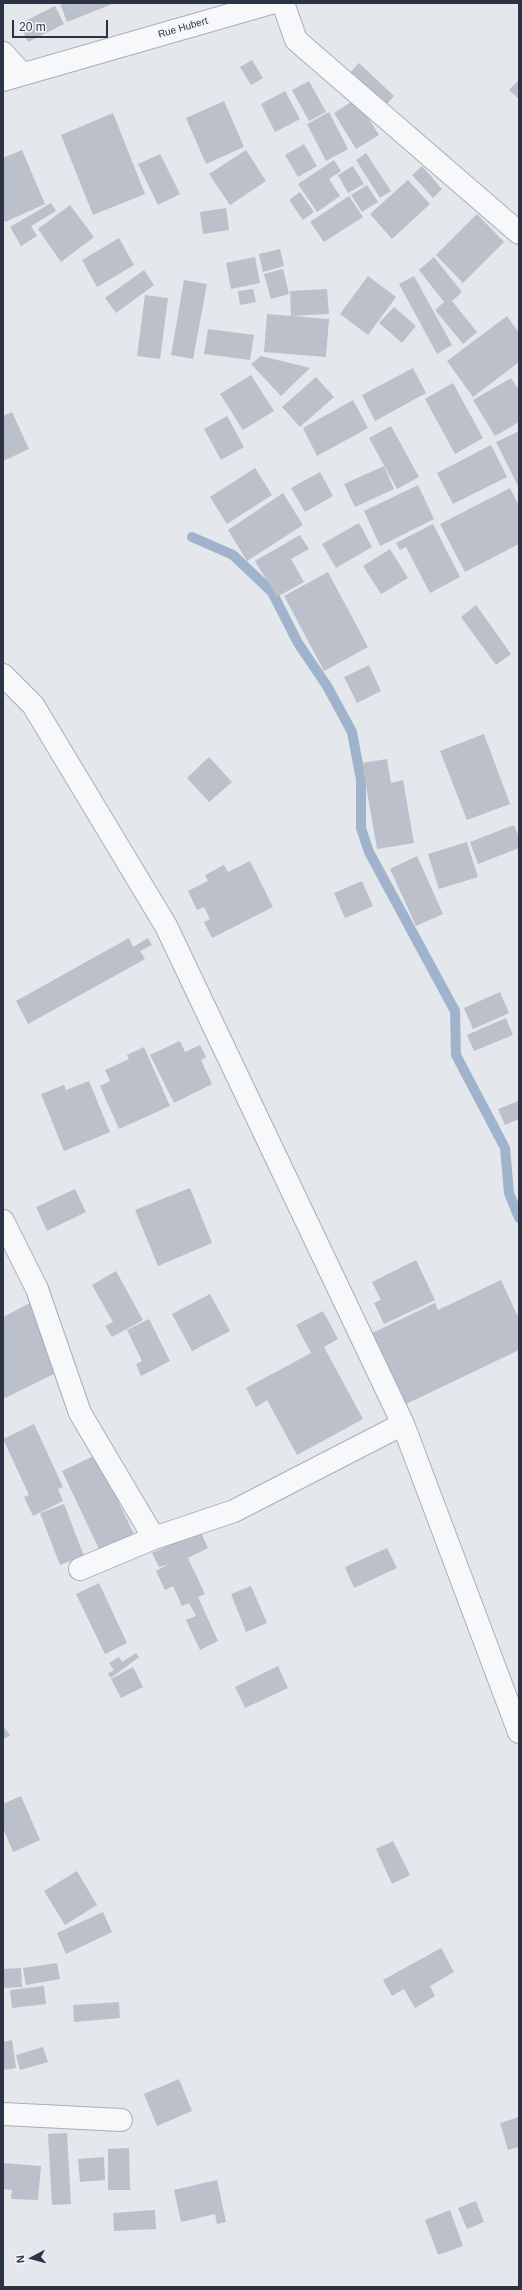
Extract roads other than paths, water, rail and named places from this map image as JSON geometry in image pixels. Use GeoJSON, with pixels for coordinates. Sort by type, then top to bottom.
{"type":"FeatureCollection","features":[{"type":"Feature","properties":{"kind":"street","name":"Rue Hubert"},"geometry":{"type":"LineString","coordinates":[[13,77],[271,3]]}},
{"type":"Feature","properties":{"kind":"street"},"geometry":{"type":"LineString","coordinates":[[283,3],[296,40],[519,233]]}},
{"type":"Feature","properties":{"kind":"street"},"geometry":{"type":"LineString","coordinates":[[3,53],[13,77]]}},
{"type":"Feature","properties":{"kind":"street"},"geometry":{"type":"LineString","coordinates":[[3,675],[33,705],[166,926],[403,1424],[519,1732]]}},
{"type":"Feature","properties":{"kind":"street"},"geometry":{"type":"LineString","coordinates":[[3,1221],[38,1289],[80,1414],[154,1538]]}},
{"type":"Feature","properties":{"kind":"street"},"geometry":{"type":"LineString","coordinates":[[80,1569],[154,1538],[234,1511],[403,1424]]}},
{"type":"Feature","properties":{"kind":"street"},"geometry":{"type":"LineString","coordinates":[[3,2114],[120,2120]]}},
{"type":"Feature","properties":{"kind":"waterway"},"geometry":{"type":"LineString","coordinates":[[192,537],[233,555],[272,592],[298,643],[327,686],[352,732],[361,780],[361,828],[369,852],[455,1011],[456,1055],[505,1148],[509,1193],[519,1218]]}}]}
